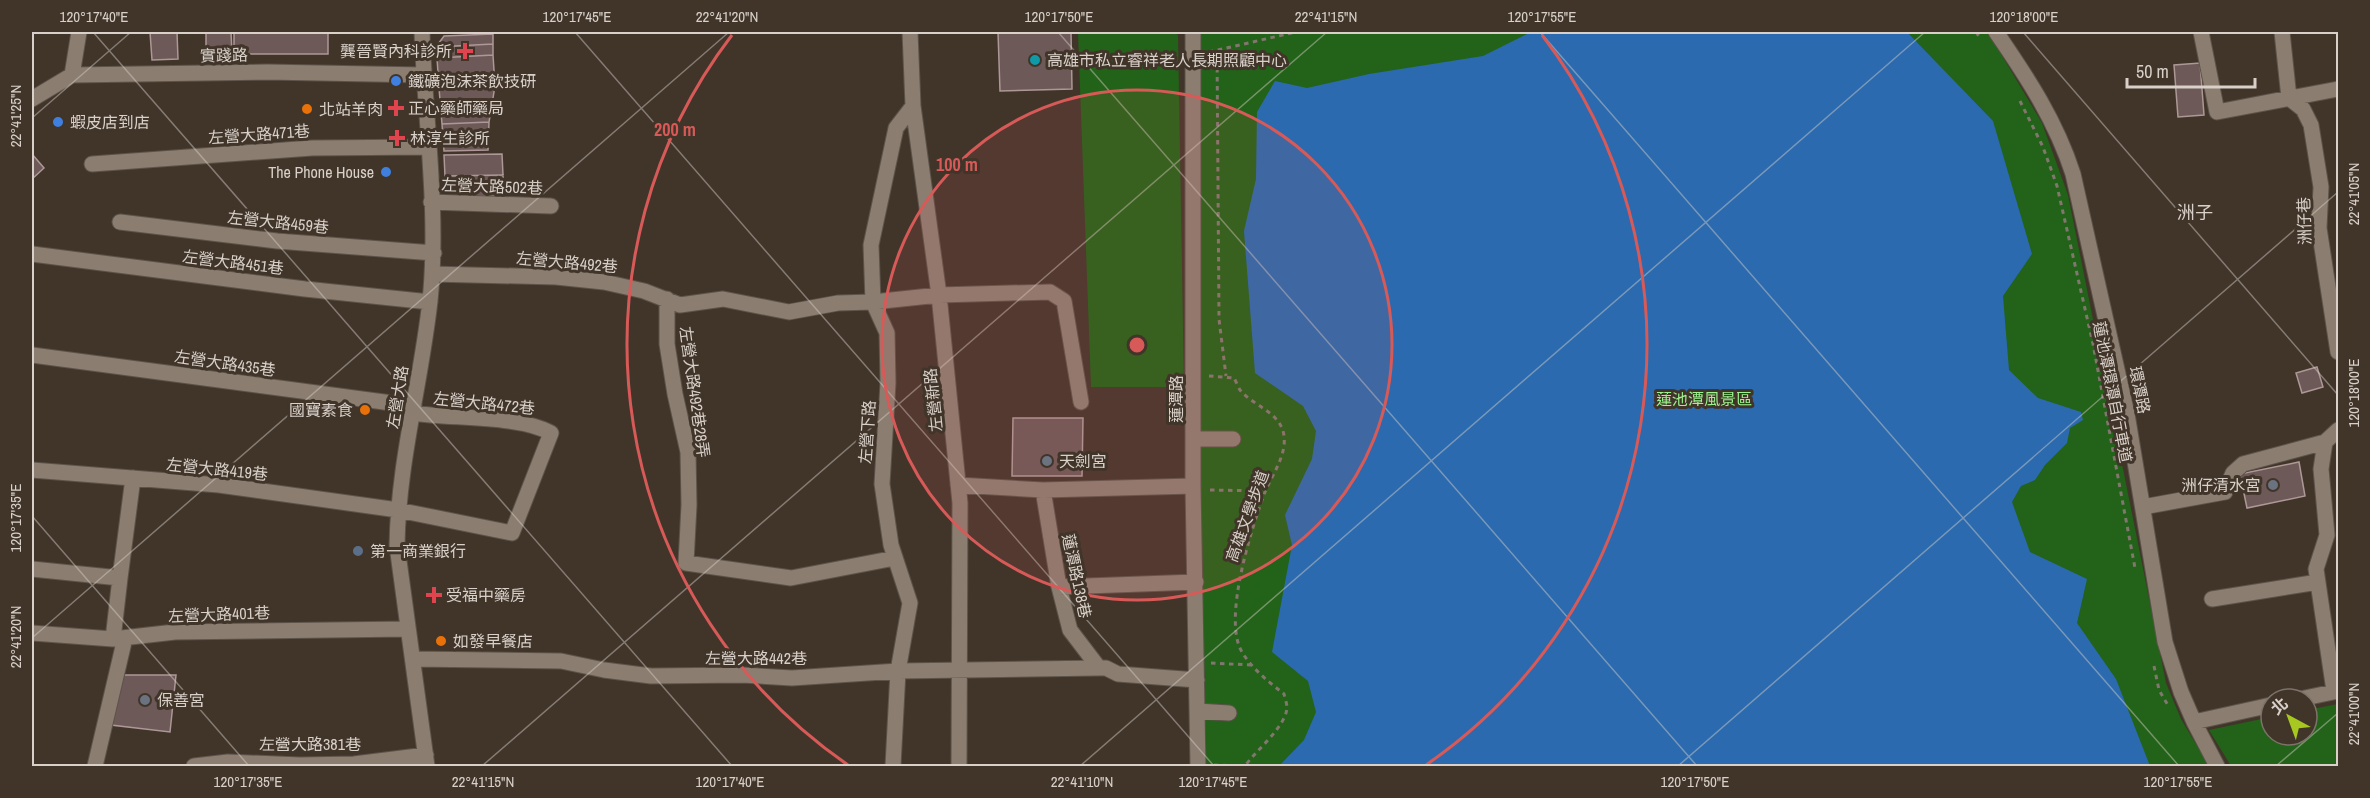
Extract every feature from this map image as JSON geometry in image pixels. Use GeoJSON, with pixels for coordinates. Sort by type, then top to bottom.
{"type":"FeatureCollection","features":[{"type":"Feature","properties":{"kind":"street"},"geometry":{"type":"LineString","coordinates":[[32,99],[72,75],[79,32]]}},
{"type":"Feature","properties":{"kind":"street","name":"左營大路"},"geometry":{"type":"LineString","coordinates":[[422,32],[434,253],[430,302],[398,510],[397,546],[427,761]]}},
{"type":"Feature","properties":{"kind":"street","name":"左營新路"},"geometry":{"type":"LineString","coordinates":[[910,32],[913,106],[939,294],[960,502],[959,766]]}},
{"type":"Feature","properties":{"kind":"street","name":"蓮潭路"},"geometry":{"type":"LineString","coordinates":[[1193,32],[1193,486],[1197,711],[1205,766]]}},
{"type":"Feature","properties":{"kind":"street","name":"環潭路"},"geometry":{"type":"LineString","coordinates":[[1996,32],[2035,90],[2062,141],[2073,174],[2127,414],[2165,642],[2181,692],[2217,766]]}},
{"type":"Feature","properties":{"kind":"street"},"geometry":{"type":"LineString","coordinates":[[2201,32],[2217,112],[2338,89]]}},
{"type":"Feature","properties":{"kind":"street"},"geometry":{"type":"LineString","coordinates":[[2282,32],[2289,98]]}},
{"type":"Feature","properties":{"kind":"street","name":"實踐路"},"geometry":{"type":"LineString","coordinates":[[72,75],[267,72],[423,75]]}},
{"type":"Feature","properties":{"kind":"street","name":"洲仔巷"},"geometry":{"type":"LineString","coordinates":[[2289,98],[2303,109],[2311,125],[2321,187],[2319,228],[2338,352]]}},
{"type":"Feature","properties":{"kind":"street","name":"左營下路"},"geometry":{"type":"LineString","coordinates":[[894,766],[898,671],[910,603],[891,545],[882,484],[888,383],[887,333],[873,302],[871,245],[896,128],[913,106]]}},
{"type":"Feature","properties":{"kind":"street","name":"左營大路471巷"},"geometry":{"type":"LineString","coordinates":[[92,164],[312,148],[428,147]]}},
{"type":"Feature","properties":{"kind":"street","name":"左營大路502巷"},"geometry":{"type":"LineString","coordinates":[[431,202],[551,206]]}},
{"type":"Feature","properties":{"kind":"street","name":"左營大路459巷"},"geometry":{"type":"LineString","coordinates":[[120,222],[277,241],[434,253]]}},
{"type":"Feature","properties":{"kind":"street","name":"左營大路451巷"},"geometry":{"type":"LineString","coordinates":[[32,254],[305,289],[430,302]]}},
{"type":"Feature","properties":{"kind":"street","name":"左營大路492巷"},"geometry":{"type":"LineString","coordinates":[[432,274],[556,277],[624,286],[680,304],[723,298],[789,312],[837,303],[873,302],[939,294],[1050,292],[1064,301],[1082,402]]}},
{"type":"Feature","properties":{"kind":"street","name":"左營大路492巷28弄"},"geometry":{"type":"LineString","coordinates":[[667,298],[667,344],[688,452],[689,505],[686,562],[791,578],[895,558]]}},
{"type":"Feature","properties":{"kind":"street","name":"左營大路435巷"},"geometry":{"type":"LineString","coordinates":[[32,355],[413,409]]}},
{"type":"Feature","properties":{"kind":"street","name":"左營大路472巷"},"geometry":{"type":"LineString","coordinates":[[413,409],[434,417],[493,420],[541,427],[551,433],[512,533]]}},
{"type":"Feature","properties":{"kind":"street"},"geometry":{"type":"LineString","coordinates":[[2143,507],[2225,492],[2233,473],[2242,464],[2325,442],[2338,430]]}},
{"type":"Feature","properties":{"kind":"street"},"geometry":{"type":"LineString","coordinates":[[1194,439],[1233,439]]}},
{"type":"Feature","properties":{"kind":"street"},"geometry":{"type":"LineString","coordinates":[[2319,695],[2336,691],[2316,569],[2327,535],[2321,469],[2325,442]]}},
{"type":"Feature","properties":{"kind":"street","name":"左營大路419巷"},"geometry":{"type":"LineString","coordinates":[[32,470],[219,485],[398,510],[512,533]]}},
{"type":"Feature","properties":{"kind":"street"},"geometry":{"type":"LineString","coordinates":[[95,766],[119,639],[120,578],[133,478]]}},
{"type":"Feature","properties":{"kind":"street"},"geometry":{"type":"LineString","coordinates":[[958,485],[1043,490],[1193,486]]}},
{"type":"Feature","properties":{"kind":"street","name":"蓮潭路138巷"},"geometry":{"type":"LineString","coordinates":[[1043,490],[1059,587],[1070,630],[1099,668]]}},
{"type":"Feature","properties":{"kind":"street"},"geometry":{"type":"LineString","coordinates":[[32,569],[120,578]]}},
{"type":"Feature","properties":{"kind":"street"},"geometry":{"type":"LineString","coordinates":[[1059,587],[1196,582]]}},
{"type":"Feature","properties":{"kind":"street"},"geometry":{"type":"LineString","coordinates":[[2212,598],[2318,582]]}},
{"type":"Feature","properties":{"kind":"street","name":"左營大路401巷"},"geometry":{"type":"LineString","coordinates":[[32,633],[119,639],[175,632],[408,629]]}},
{"type":"Feature","properties":{"kind":"street","name":"左營大路442巷"},"geometry":{"type":"LineString","coordinates":[[413,659],[561,661],[604,670],[651,676],[742,675],[792,678],[898,671],[1099,668]]}},
{"type":"Feature","properties":{"kind":"street"},"geometry":{"type":"LineString","coordinates":[[1099,668],[1106,668],[1118,674],[1197,680]]}},
{"type":"Feature","properties":{"kind":"street"},"geometry":{"type":"LineString","coordinates":[[2194,722],[2259,708]]}},
{"type":"Feature","properties":{"kind":"street"},"geometry":{"type":"LineString","coordinates":[[1197,711],[1229,713]]}},
{"type":"Feature","properties":{"kind":"street","name":"左營大路381巷"},"geometry":{"type":"LineString","coordinates":[[194,766],[228,762],[300,765],[427,761]]}},
{"type":"Feature","properties":{"kind":"path"},"geometry":{"type":"LineString","coordinates":[[1205,54],[1296,32]]}},
{"type":"Feature","properties":{"kind":"path"},"geometry":{"type":"LineString","coordinates":[[1976,32],[1982,40]]}},
{"type":"Feature","properties":{"kind":"path"},"geometry":{"type":"LineString","coordinates":[[1209,376],[1226,376],[1219,319],[1217,50]]}},
{"type":"Feature","properties":{"kind":"path","name":"蓮池潭環潭自行車道"},"geometry":{"type":"LineString","coordinates":[[2018,96],[2043,147],[2057,186],[2093,344],[2136,576]]}},
{"type":"Feature","properties":{"kind":"path","name":"高雄文學步道"},"geometry":{"type":"LineString","coordinates":[[1226,376],[1234,378],[1241,390],[1276,419],[1283,432],[1282,458],[1266,491],[1240,572],[1235,635],[1241,651],[1251,665],[1284,694],[1287,708],[1271,737],[1256,751],[1245,766]]}},
{"type":"Feature","properties":{"kind":"path"},"geometry":{"type":"LineString","coordinates":[[1210,490],[1266,491]]}},
{"type":"Feature","properties":{"kind":"path"},"geometry":{"type":"LineString","coordinates":[[2152,656],[2159,690],[2170,709]]}},
{"type":"Feature","properties":{"kind":"path"},"geometry":{"type":"LineString","coordinates":[[1210,663],[1251,665]]}},
{"type":"Feature","properties":{"kind":"path"},"geometry":{"type":"LineString","coordinates":[[1205,766],[1245,766]]}},
{"type":"Feature","properties":{"kind":"green space"},"geometry":{"type":"Polygon","coordinates":[[[1078,32],[1173,32],[1178,35],[1184,387],[1091,387],[1078,32]]]}},
{"type":"Feature","properties":{"kind":"green space","name":"蓮池潭風景區"},"geometry":{"type":"Polygon","coordinates":[[[1199,32],[1988,32],[2042,123],[2068,195],[2166,683],[2181,719],[2209,766],[1202,766],[1199,491],[1199,32]]]}},
{"type":"Feature","properties":{"kind":"green space"},"geometry":{"type":"Polygon","coordinates":[[[2338,704],[2338,766],[2231,766],[2209,730],[2259,720],[2259,747],[2319,747],[2319,708],[2338,704]]]}},
{"type":"Feature","properties":{"kind":"water","name":"蓮池潭風景區"},"geometry":{"type":"Polygon","coordinates":[[[1531,32],[1907,32],[1993,121],[2032,254],[2003,296],[2009,370],[2038,398],[2081,412],[2083,420],[2070,428],[2067,443],[2045,465],[2035,480],[2021,486],[2012,502],[2030,552],[2087,579],[2077,623],[2116,679],[2150,766],[1279,766],[1304,740],[1316,712],[1308,681],[1272,652],[1292,545],[1285,515],[1312,459],[1316,431],[1303,406],[1255,373],[1244,231],[1256,179],[1257,112],[1275,81],[1307,88],[1369,74],[1483,56],[1531,32]]]}},
{"type":"Feature","properties":{"kind":"building"},"geometry":{"type":"Polygon","coordinates":[[[150,32],[177,32],[178,59],[152,60],[150,32]]]}},
{"type":"Feature","properties":{"kind":"building"},"geometry":{"type":"Polygon","coordinates":[[[206,32],[231,32],[232,53],[206,53],[206,32]]]}},
{"type":"Feature","properties":{"kind":"building"},"geometry":{"type":"Polygon","coordinates":[[[234,32],[328,32],[328,54],[234,54],[234,32]]]}},
{"type":"Feature","properties":{"kind":"building","name":"高雄市私立睿祥老人長期照顧中心"},"geometry":{"type":"Polygon","coordinates":[[[998,32],[1071,32],[1072,89],[1000,91],[998,32]]]}},
{"type":"Feature","properties":{"kind":"building"},"geometry":{"type":"Polygon","coordinates":[[[493,34],[493,44],[436,47],[444,36],[493,34]]]}},
{"type":"Feature","properties":{"kind":"building","name":"龔晉賢內科診所"},"geometry":{"type":"Polygon","coordinates":[[[493,44],[493,55],[437,58],[436,47],[493,44]]]}},
{"type":"Feature","properties":{"kind":"building"},"geometry":{"type":"Polygon","coordinates":[[[493,55],[495,86],[439,88],[437,58],[493,55]]]}},
{"type":"Feature","properties":{"kind":"building"},"geometry":{"type":"Polygon","coordinates":[[[2200,63],[2204,115],[2178,117],[2174,65],[2200,63]]]}},
{"type":"Feature","properties":{"kind":"building"},"geometry":{"type":"Polygon","coordinates":[[[495,86],[489,122],[442,124],[439,88],[495,86]]]}},
{"type":"Feature","properties":{"kind":"building"},"geometry":{"type":"Polygon","coordinates":[[[489,122],[488,150],[444,151],[442,124],[489,122]]]}},
{"type":"Feature","properties":{"kind":"building"},"geometry":{"type":"Polygon","coordinates":[[[32,154],[44,168],[32,179],[32,154]]]}},
{"type":"Feature","properties":{"kind":"building"},"geometry":{"type":"Polygon","coordinates":[[[502,154],[503,175],[445,176],[444,155],[502,154]]]}},
{"type":"Feature","properties":{"kind":"building"},"geometry":{"type":"Polygon","coordinates":[[[503,175],[503,196],[445,197],[445,176],[503,175]]]}},
{"type":"Feature","properties":{"kind":"building"},"geometry":{"type":"Polygon","coordinates":[[[2317,367],[2323,387],[2302,393],[2296,373],[2317,367]]]}},
{"type":"Feature","properties":{"kind":"building","name":"天劍宮"},"geometry":{"type":"Polygon","coordinates":[[[1013,418],[1083,418],[1082,476],[1012,476],[1013,418]]]}},
{"type":"Feature","properties":{"kind":"building","name":"洲仔清水宮"},"geometry":{"type":"Polygon","coordinates":[[[2299,462],[2305,496],[2247,508],[2240,474],[2299,462]]]}},
{"type":"Feature","properties":{"kind":"building"},"geometry":{"type":"Polygon","coordinates":[[[122,675],[176,675],[170,732],[111,725],[122,675]]]}},
{"type":"Feature","properties":{"kind":"place","name":"龔晉賢內科診所"},"geometry":{"type":"Point","coordinates":[465,51]}},
{"type":"Feature","properties":{"kind":"place","name":"高雄市私立睿祥老人長期照顧中心"},"geometry":{"type":"Point","coordinates":[1035,60]}},
{"type":"Feature","properties":{"kind":"place","name":"鐵礦泡沫茶飲技研"},"geometry":{"type":"Point","coordinates":[396,81]}},
{"type":"Feature","properties":{"kind":"place","name":"正心藥師藥局"},"geometry":{"type":"Point","coordinates":[396,108]}},
{"type":"Feature","properties":{"kind":"place","name":"北站羊肉"},"geometry":{"type":"Point","coordinates":[307,109]}},
{"type":"Feature","properties":{"kind":"place","name":"蝦皮店到店"},"geometry":{"type":"Point","coordinates":[58,122]}},
{"type":"Feature","properties":{"kind":"place","name":"林淳生診所"},"geometry":{"type":"Point","coordinates":[397,138]}},
{"type":"Feature","properties":{"kind":"place","name":"The Phone House"},"geometry":{"type":"Point","coordinates":[386,172]}},
{"type":"Feature","properties":{"kind":"place","name":"國寶素食"},"geometry":{"type":"Point","coordinates":[365,410]}},
{"type":"Feature","properties":{"kind":"place","name":"天劍宮"},"geometry":{"type":"Point","coordinates":[1047,461]}},
{"type":"Feature","properties":{"kind":"place","name":"洲仔清水宮"},"geometry":{"type":"Point","coordinates":[2273,485]}},
{"type":"Feature","properties":{"kind":"place","name":"第一商業銀行"},"geometry":{"type":"Point","coordinates":[358,551]}},
{"type":"Feature","properties":{"kind":"place","name":"受福中藥房"},"geometry":{"type":"Point","coordinates":[434,595]}},
{"type":"Feature","properties":{"kind":"place","name":"如發早餐店"},"geometry":{"type":"Point","coordinates":[441,641]}},
{"type":"Feature","properties":{"kind":"place","name":"保善宮"},"geometry":{"type":"Point","coordinates":[145,700]}},
{"type":"Feature","properties":{"kind":"district","name":"洲子"},"geometry":{"type":"Point","coordinates":[2195,213]}}]}
